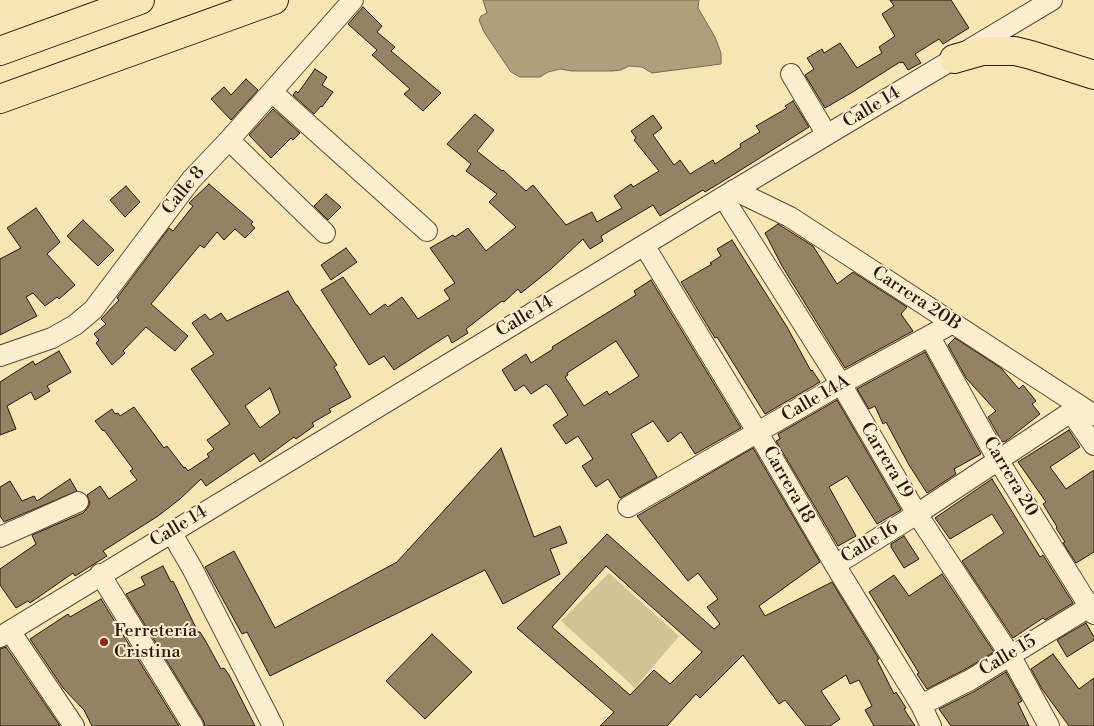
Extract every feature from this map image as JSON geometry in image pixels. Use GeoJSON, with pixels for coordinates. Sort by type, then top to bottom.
{"type":"FeatureCollection","features":[{"type":"Feature","properties":{"kind":"highway"},"geometry":{"type":"LineString","coordinates":[[0,51],[140,0]]}},
{"type":"Feature","properties":{"kind":"highway"},"geometry":{"type":"LineString","coordinates":[[0,98],[274,0]]}},
{"type":"Feature","properties":{"kind":"highway"},"geometry":{"type":"LineString","coordinates":[[954,59],[982,51],[1014,51],[1094,75]]}},
{"type":"Feature","properties":{"kind":"street","name":"Calle 8"},"geometry":{"type":"LineString","coordinates":[[0,356],[52,338],[74,325],[93,310],[191,180],[353,0]]}},
{"type":"Feature","properties":{"kind":"street","name":"Calle 14"},"geometry":{"type":"LineString","coordinates":[[5,634],[100,574],[729,193],[1051,1]]}},
{"type":"Feature","properties":{"kind":"street"},"geometry":{"type":"LineString","coordinates":[[791,74],[827,136]]}},
{"type":"Feature","properties":{"kind":"street"},"geometry":{"type":"LineString","coordinates":[[272,92],[427,231]]}},
{"type":"Feature","properties":{"kind":"street"},"geometry":{"type":"LineString","coordinates":[[229,140],[325,233]]}},
{"type":"Feature","properties":{"kind":"street","name":"Carrera 20B"},"geometry":{"type":"LineString","coordinates":[[729,193],[790,217],[953,323],[1082,411]]}},
{"type":"Feature","properties":{"kind":"street","name":"Carrera 19"},"geometry":{"type":"LineString","coordinates":[[729,193],[917,514],[1010,655],[1048,726]]}},
{"type":"Feature","properties":{"kind":"street","name":"Carrera 18"},"geometry":{"type":"LineString","coordinates":[[644,245],[921,705],[931,726]]}},
{"type":"Feature","properties":{"kind":"street","name":"Calle 14A"},"geometry":{"type":"LineString","coordinates":[[628,507],[841,384],[953,323]]}},
{"type":"Feature","properties":{"kind":"street","name":"Carrera 20"},"geometry":{"type":"LineString","coordinates":[[930,337],[998,460],[1093,608]]}},
{"type":"Feature","properties":{"kind":"street"},"geometry":{"type":"LineString","coordinates":[[1082,411],[1094,445]]}},
{"type":"Feature","properties":{"kind":"street","name":"Calle 16"},"geometry":{"type":"LineString","coordinates":[[835,564],[917,514],[998,460],[1082,411]]}},
{"type":"Feature","properties":{"kind":"street"},"geometry":{"type":"LineString","coordinates":[[0,537],[78,502]]}},
{"type":"Feature","properties":{"kind":"street"},"geometry":{"type":"LineString","coordinates":[[171,532],[192,568],[273,726]]}},
{"type":"Feature","properties":{"kind":"street"},"geometry":{"type":"LineString","coordinates":[[100,574],[193,726]]}},
{"type":"Feature","properties":{"kind":"street","name":"Calle 15"},"geometry":{"type":"LineString","coordinates":[[921,705],[970,680],[1093,608]]}},
{"type":"Feature","properties":{"kind":"street"},"geometry":{"type":"LineString","coordinates":[[5,634],[74,726]]}},
{"type":"Feature","properties":{"kind":"shaded area"},"geometry":{"type":"Polygon","coordinates":[[[483,0],[699,0],[698,8],[715,37],[721,53],[721,64],[652,73],[642,67],[629,66],[621,70],[612,71],[572,71],[560,69],[548,72],[540,77],[520,77],[511,72],[484,32],[479,20],[481,16],[487,13],[483,0]]]}},
{"type":"Feature","properties":{"kind":"shaded area"},"geometry":{"type":"Polygon","coordinates":[[[609,573],[679,636],[635,688],[561,621],[609,573]]]}},
{"type":"Feature","properties":{"kind":"building"},"geometry":{"type":"Polygon","coordinates":[[[890,0],[951,0],[969,28],[943,44],[939,39],[915,54],[921,63],[908,70],[903,62],[900,62],[825,108],[805,75],[814,69],[807,58],[822,49],[824,53],[840,43],[857,68],[882,53],[879,47],[895,36],[882,14],[894,6],[890,0]]]}},
{"type":"Feature","properties":{"kind":"building"},"geometry":{"type":"Polygon","coordinates":[[[363,7],[382,26],[377,32],[395,47],[391,51],[441,93],[423,111],[404,94],[410,89],[372,55],[377,50],[348,24],[363,7]]]}},
{"type":"Feature","properties":{"kind":"building"},"geometry":{"type":"Polygon","coordinates":[[[315,69],[327,77],[322,85],[333,92],[314,114],[293,95],[296,91],[298,93],[315,69]]]}},
{"type":"Feature","properties":{"kind":"building"},"geometry":{"type":"Polygon","coordinates":[[[246,79],[258,90],[231,120],[211,99],[224,87],[231,95],[246,79]]]}},
{"type":"Feature","properties":{"kind":"building"},"geometry":{"type":"Polygon","coordinates":[[[793,101],[809,127],[705,192],[703,190],[660,216],[653,205],[601,236],[603,241],[590,249],[583,239],[551,269],[521,293],[518,289],[504,302],[502,301],[466,329],[468,333],[452,343],[448,335],[394,370],[384,356],[369,365],[321,290],[343,277],[370,315],[385,304],[388,307],[402,297],[418,319],[450,299],[444,290],[455,283],[430,248],[453,235],[455,237],[468,228],[486,251],[516,227],[489,202],[497,194],[466,171],[471,164],[447,144],[475,114],[494,130],[477,151],[503,170],[526,191],[533,185],[566,225],[592,212],[597,222],[622,208],[614,196],[631,184],[633,187],[659,171],[634,140],[636,138],[631,131],[653,115],[662,128],[653,135],[674,165],[680,160],[690,174],[713,160],[715,164],[741,147],[740,144],[760,132],[756,126],[787,108],[785,106],[793,101]]]}},
{"type":"Feature","properties":{"kind":"building"},"geometry":{"type":"Polygon","coordinates":[[[273,109],[300,133],[293,140],[291,138],[271,158],[249,135],[273,109]]]}},
{"type":"Feature","properties":{"kind":"building"},"geometry":{"type":"Polygon","coordinates":[[[209,184],[253,222],[251,224],[255,228],[245,238],[235,229],[224,240],[217,232],[204,248],[200,245],[151,304],[188,336],[175,351],[146,327],[123,351],[125,353],[112,365],[96,343],[99,340],[94,334],[106,324],[101,319],[119,300],[117,298],[169,228],[173,231],[193,206],[189,203],[209,184]]]}},
{"type":"Feature","properties":{"kind":"building"},"geometry":{"type":"Polygon","coordinates":[[[126,186],[140,202],[125,217],[110,200],[126,186]]]}},
{"type":"Feature","properties":{"kind":"building"},"geometry":{"type":"Polygon","coordinates":[[[326,194],[341,207],[328,220],[314,206],[326,194]]]}},
{"type":"Feature","properties":{"kind":"building"},"geometry":{"type":"Polygon","coordinates":[[[36,208],[60,242],[47,254],[75,285],[59,299],[57,297],[45,306],[33,293],[26,297],[37,316],[0,335],[0,259],[21,248],[7,228],[36,208]]]}},
{"type":"Feature","properties":{"kind":"building"},"geometry":{"type":"Polygon","coordinates":[[[83,220],[114,250],[98,266],[67,236],[83,220]]]}},
{"type":"Feature","properties":{"kind":"building"},"geometry":{"type":"Polygon","coordinates":[[[778,224],[813,246],[837,284],[853,272],[907,307],[901,314],[913,331],[845,368],[782,266],[765,233],[778,224]]]}},
{"type":"Feature","properties":{"kind":"building"},"geometry":{"type":"Polygon","coordinates":[[[732,240],[787,327],[811,371],[820,382],[765,414],[681,282],[712,264],[710,263],[721,256],[717,249],[732,240]]]}},
{"type":"Feature","properties":{"kind":"building"},"geometry":{"type":"Polygon","coordinates":[[[346,248],[357,262],[331,280],[321,265],[346,248]]]}},
{"type":"Feature","properties":{"kind":"building"},"geometry":{"type":"Polygon","coordinates":[[[651,280],[741,428],[695,454],[681,432],[668,442],[653,421],[631,434],[657,477],[620,498],[608,479],[596,487],[582,466],[593,459],[578,436],[566,444],[553,425],[568,415],[550,387],[546,384],[531,394],[524,385],[515,391],[502,370],[526,354],[531,363],[553,349],[552,347],[636,295],[634,291],[651,280]],[[616,341],[567,373],[568,375],[565,377],[584,406],[607,391],[609,395],[639,376],[616,341]]]}},
{"type":"Feature","properties":{"kind":"building"},"geometry":{"type":"Polygon","coordinates":[[[288,291],[337,365],[334,367],[351,397],[329,409],[331,412],[312,423],[314,426],[296,439],[294,437],[260,462],[254,453],[206,486],[201,479],[158,516],[103,551],[107,556],[75,576],[73,573],[30,603],[28,601],[16,608],[0,585],[0,569],[36,544],[32,535],[83,513],[90,503],[87,495],[100,486],[109,499],[137,480],[130,471],[133,469],[95,421],[112,409],[115,414],[118,413],[120,416],[134,407],[164,448],[167,446],[188,471],[209,457],[207,454],[214,449],[207,440],[230,424],[191,369],[214,354],[192,323],[205,314],[210,320],[221,313],[227,321],[288,291]],[[270,388],[245,406],[260,428],[280,413],[270,388]]]}},
{"type":"Feature","properties":{"kind":"building"},"geometry":{"type":"Polygon","coordinates":[[[955,338],[1001,368],[1019,389],[1023,385],[1036,401],[1032,404],[1040,414],[1006,441],[1002,442],[988,417],[996,411],[966,378],[948,345],[955,338]]]}},
{"type":"Feature","properties":{"kind":"building"},"geometry":{"type":"Polygon","coordinates":[[[59,351],[71,372],[47,386],[50,391],[35,400],[31,392],[7,406],[16,429],[0,435],[0,382],[33,361],[35,365],[59,351]]]}},
{"type":"Feature","properties":{"kind":"building"},"geometry":{"type":"Polygon","coordinates":[[[925,352],[981,454],[954,469],[956,474],[927,493],[909,465],[886,422],[883,424],[875,406],[869,409],[857,389],[925,352]]]}},
{"type":"Feature","properties":{"kind":"building"},"geometry":{"type":"Polygon","coordinates":[[[837,400],[901,510],[877,524],[847,476],[829,487],[856,536],[838,546],[776,441],[780,439],[778,434],[837,400]]]}},
{"type":"Feature","properties":{"kind":"building"},"geometry":{"type":"Polygon","coordinates":[[[1069,430],[1080,447],[1050,467],[1066,489],[1094,470],[1094,552],[1076,563],[1063,543],[1065,542],[1043,504],[1046,502],[1018,462],[1069,430]]]}},
{"type":"Feature","properties":{"kind":"building"},"geometry":{"type":"Polygon","coordinates":[[[501,448],[534,537],[560,526],[567,543],[550,549],[560,574],[503,604],[485,570],[270,676],[247,632],[242,634],[205,567],[234,551],[275,628],[397,562],[501,448]]]}},
{"type":"Feature","properties":{"kind":"building"},"geometry":{"type":"Polygon","coordinates":[[[753,448],[820,562],[759,606],[765,616],[832,582],[879,659],[877,660],[894,694],[896,692],[915,726],[874,726],[865,710],[872,706],[859,680],[850,684],[846,675],[821,691],[840,719],[830,726],[806,726],[785,700],[779,704],[743,655],[700,698],[696,694],[667,726],[600,726],[614,712],[517,628],[607,534],[714,629],[720,624],[707,607],[718,599],[698,573],[688,581],[637,516],[753,448]],[[606,566],[552,627],[630,695],[654,670],[670,684],[702,652],[606,566]]]}},
{"type":"Feature","properties":{"kind":"building"},"geometry":{"type":"Polygon","coordinates":[[[70,479],[77,491],[4,522],[0,516],[0,487],[10,481],[22,501],[34,496],[37,501],[70,479]]]}},
{"type":"Feature","properties":{"kind":"building"},"geometry":{"type":"Polygon","coordinates":[[[992,479],[1040,557],[1043,555],[1073,603],[1045,620],[1043,618],[1013,638],[962,561],[1004,533],[992,514],[950,539],[935,518],[992,479]]]}},
{"type":"Feature","properties":{"kind":"building"},"geometry":{"type":"Polygon","coordinates":[[[904,536],[919,559],[904,568],[891,544],[904,536]]]}},
{"type":"Feature","properties":{"kind":"building"},"geometry":{"type":"Polygon","coordinates":[[[163,566],[171,582],[173,581],[198,632],[200,632],[205,640],[221,669],[224,668],[229,675],[255,726],[205,726],[126,594],[145,585],[141,577],[163,566]]]}},
{"type":"Feature","properties":{"kind":"building"},"geometry":{"type":"Polygon","coordinates":[[[942,574],[994,652],[927,689],[869,592],[894,575],[909,596],[942,574]]]}},
{"type":"Feature","properties":{"kind":"building"},"geometry":{"type":"Polygon","coordinates":[[[101,599],[179,726],[92,726],[84,710],[63,688],[30,639],[68,614],[70,617],[101,599]]]}},
{"type":"Feature","properties":{"kind":"building"},"geometry":{"type":"Polygon","coordinates":[[[1086,623],[1094,640],[1067,657],[1057,640],[1086,623]]]}},
{"type":"Feature","properties":{"kind":"building"},"geometry":{"type":"Polygon","coordinates":[[[432,634],[472,672],[425,719],[386,681],[432,634]]]}},
{"type":"Feature","properties":{"kind":"building"},"geometry":{"type":"Polygon","coordinates":[[[6,647],[60,726],[0,726],[0,649],[6,647]]]}},
{"type":"Feature","properties":{"kind":"building"},"geometry":{"type":"Polygon","coordinates":[[[1053,654],[1079,689],[1094,678],[1094,726],[1069,726],[1042,689],[1031,669],[1053,654]]]}},
{"type":"Feature","properties":{"kind":"building"},"geometry":{"type":"Polygon","coordinates":[[[1006,672],[1022,701],[1018,703],[1029,726],[951,726],[939,709],[975,691],[1006,672]]]}},
{"type":"Feature","properties":{"kind":"place","name":"Ferretería Cristina"},"geometry":{"type":"Point","coordinates":[104,642]}}]}
